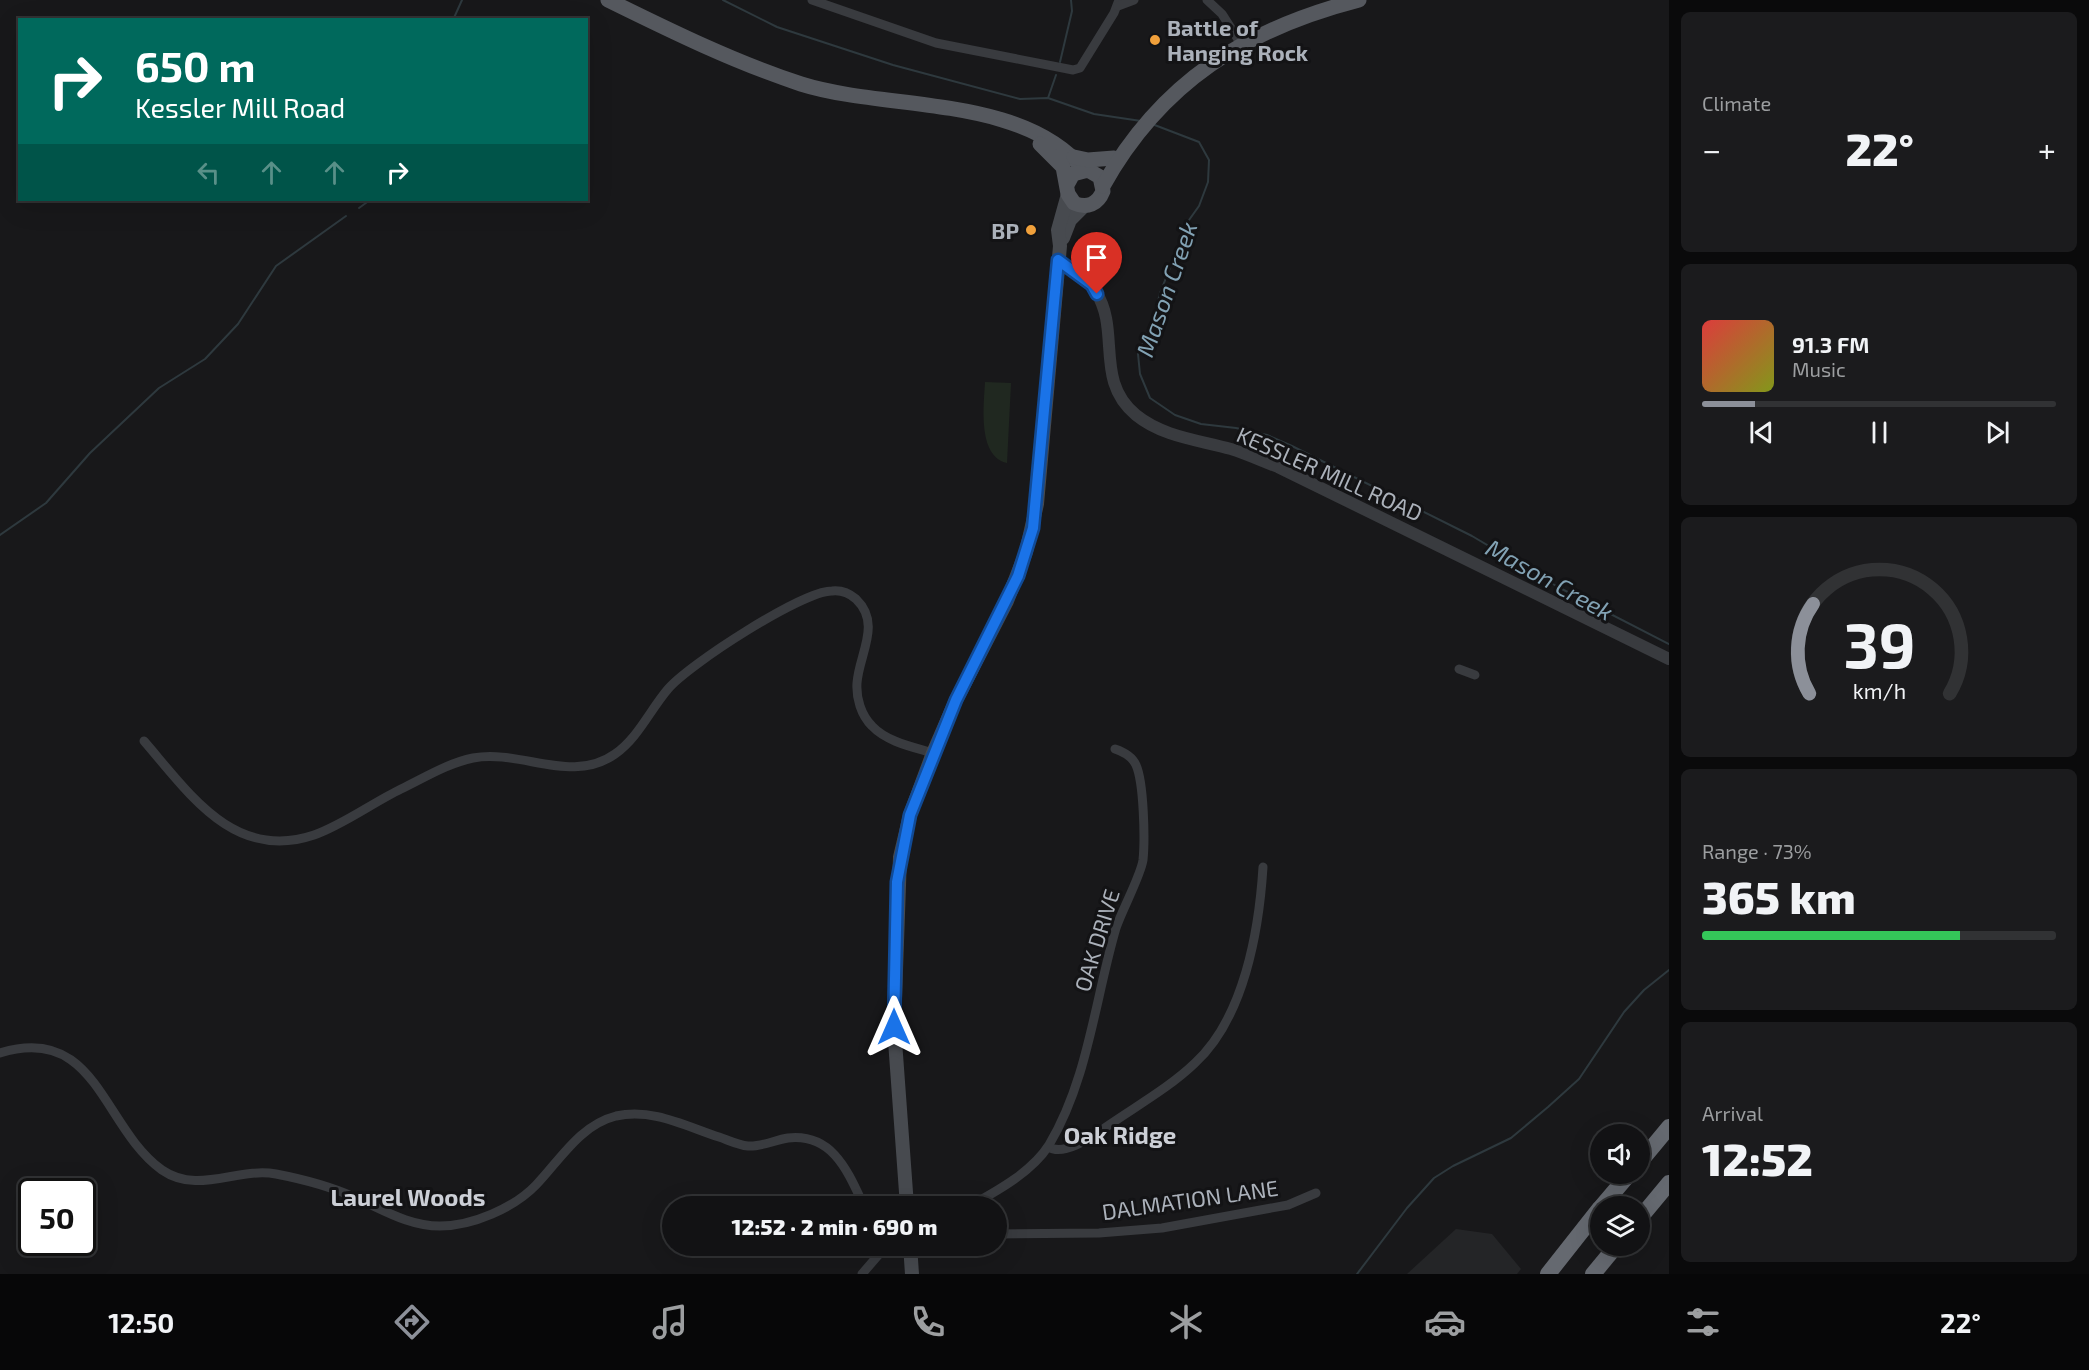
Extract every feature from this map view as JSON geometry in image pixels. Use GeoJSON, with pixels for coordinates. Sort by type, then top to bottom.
{"type":"FeatureCollection","features":[{"type":"Feature","properties":{"kind":"highway"},"geometry":{"type":"LineString","coordinates":[[1650,1150],[1669,1127]]}},
{"type":"Feature","properties":{"kind":"highway"},"geometry":{"type":"LineString","coordinates":[[1610,1196],[1621,1184]]}},
{"type":"Feature","properties":{"kind":"highway"},"geometry":{"type":"LineString","coordinates":[[1650,1206],[1669,1184]]}},
{"type":"Feature","properties":{"kind":"highway"},"geometry":{"type":"LineString","coordinates":[[1548,1274],[1590,1221]]}},
{"type":"Feature","properties":{"kind":"highway"},"geometry":{"type":"LineString","coordinates":[[1593,1274],[1608,1256]]}},
{"type":"Feature","properties":{"kind":"main road"},"geometry":{"type":"LineString","coordinates":[[608,0],[720,53],[801,83],[852,95],[946,106],[1026,129],[1074,157],[1100,177],[1103,186]]}},
{"type":"Feature","properties":{"kind":"main road"},"geometry":{"type":"LineString","coordinates":[[1059,253],[1070,220],[1084,206],[1097,201],[1122,150],[1167,101],[1212,64],[1241,44],[1297,18],[1359,0]]}},
{"type":"Feature","properties":{"kind":"main road"},"geometry":{"type":"LineString","coordinates":[[999,120],[1034,140],[1056,176],[1061,193],[1067,192]]}},
{"type":"Feature","properties":{"kind":"main road"},"geometry":{"type":"LineString","coordinates":[[1074,157],[1088,160],[1122,150]]}},
{"type":"Feature","properties":{"kind":"main road"},"geometry":{"type":"LineString","coordinates":[[906,1196],[894,1027],[897,882],[910,815],[933,753],[1018,576],[1033,528],[1059,253],[1059,230],[1067,192],[1073,174],[1088,170],[1122,150]]}},
{"type":"Feature","properties":{"kind":"main road"},"geometry":{"type":"LineString","coordinates":[[1067,192],[1074,203],[1084,206]]}},
{"type":"Feature","properties":{"kind":"main road"},"geometry":{"type":"LineString","coordinates":[[911,1256],[912,1274]]}},
{"type":"Feature","properties":{"kind":"street"},"geometry":{"type":"LineString","coordinates":[[812,0],[936,43],[1073,70],[1080,68],[1118,3],[1134,0]]}},
{"type":"Feature","properties":{"kind":"street"},"geometry":{"type":"LineString","coordinates":[[1207,0],[1222,14],[1241,44]]}},
{"type":"Feature","properties":{"kind":"street","name":"KESSLER MILL ROAD"},"geometry":{"type":"LineString","coordinates":[[1059,253],[1092,285],[1097,294],[1105,313],[1109,362],[1116,387],[1128,408],[1147,423],[1170,434],[1231,449],[1278,467],[1669,659]]}},
{"type":"Feature","properties":{"kind":"street"},"geometry":{"type":"LineString","coordinates":[[144,741],[203,810],[223,825],[262,839],[306,838],[322,832],[370,804],[463,761],[509,757],[573,767],[593,764],[610,757],[626,745],[667,689],[696,664],[787,609],[819,593],[835,590],[851,595],[858,601],[869,623],[857,683],[864,716],[885,736],[933,753]]}},
{"type":"Feature","properties":{"kind":"street"},"geometry":{"type":"LineString","coordinates":[[1460,669],[1475,675]]}},
{"type":"Feature","properties":{"kind":"street","name":"OAK DRIVE"},"geometry":{"type":"LineString","coordinates":[[985,1196],[1034,1163],[1048,1147],[1078,1077],[1110,948],[1126,900],[1143,861],[1140,777],[1133,759],[1115,749]]}},
{"type":"Feature","properties":{"kind":"street"},"geometry":{"type":"LineString","coordinates":[[1048,1147],[1064,1150],[1096,1133],[1180,1076],[1203,1055],[1231,1013],[1243,983],[1260,895],[1263,867]]}},
{"type":"Feature","properties":{"kind":"street"},"geometry":{"type":"LineString","coordinates":[[0,1053],[19,1047],[45,1048],[76,1062],[96,1083],[134,1142],[153,1162],[173,1176],[205,1182],[247,1174],[275,1174],[329,1187],[393,1215],[430,1226],[471,1221],[515,1201],[536,1185],[569,1147],[588,1130],[610,1118],[632,1114],[657,1116],[744,1146],[799,1137],[817,1141],[833,1152],[843,1163],[859,1196]]}},
{"type":"Feature","properties":{"kind":"street","name":"DALMATION LANE"},"geometry":{"type":"LineString","coordinates":[[1007,1234],[1099,1233],[1162,1228],[1288,1205],[1316,1193]]}},
{"type":"Feature","properties":{"kind":"street"},"geometry":{"type":"LineString","coordinates":[[862,1274],[878,1256]]}},
{"type":"Feature","properties":{"kind":"shaded area"},"geometry":{"type":"Polygon","coordinates":[[[985,382],[1011,383],[1007,463],[997,458],[987,440],[984,428],[985,382]]]}},
{"type":"Feature","properties":{"kind":"shaded area"},"geometry":{"type":"Polygon","coordinates":[[[1456,1229],[1492,1234],[1521,1269],[1517,1274],[1407,1274],[1456,1229]]]}},
{"type":"Feature","properties":{"kind":"waterway"},"geometry":{"type":"LineString","coordinates":[[454,18],[462,0]]}},
{"type":"Feature","properties":{"kind":"waterway","name":"Mason Creek"},"geometry":{"type":"LineString","coordinates":[[723,0],[777,27],[893,65],[1020,99],[1048,98],[1094,114],[1141,121]]}},
{"type":"Feature","properties":{"kind":"waterway"},"geometry":{"type":"LineString","coordinates":[[1060,62],[1072,11],[1071,0]]}},
{"type":"Feature","properties":{"kind":"waterway"},"geometry":{"type":"LineString","coordinates":[[1048,98],[1056,75]]}},
{"type":"Feature","properties":{"kind":"waterway","name":"Mason Creek"},"geometry":{"type":"LineString","coordinates":[[1152,124],[1199,142],[1209,160],[1208,182],[1199,206],[1189,220],[1160,293],[1154,319],[1138,354],[1140,374],[1150,398],[1175,415],[1201,424],[1236,428],[1267,435],[1292,446],[1472,536],[1558,587],[1669,644]]}},
{"type":"Feature","properties":{"kind":"waterway"},"geometry":{"type":"LineString","coordinates":[[359,208],[369,201]]}},
{"type":"Feature","properties":{"kind":"waterway"},"geometry":{"type":"LineString","coordinates":[[0,535],[46,503],[90,453],[159,388],[205,359],[238,324],[276,266],[346,216]]}},
{"type":"Feature","properties":{"kind":"waterway"},"geometry":{"type":"LineString","coordinates":[[1357,1274],[1407,1208],[1434,1178],[1453,1166],[1511,1138],[1579,1079],[1624,1012],[1644,990],[1669,970]]}},
{"type":"Feature","properties":{"kind":"place","name":"Battle of Hanging Rock"},"geometry":{"type":"Point","coordinates":[1155,40]}},
{"type":"Feature","properties":{"kind":"place","name":"BP"},"geometry":{"type":"Point","coordinates":[1031,230]}},
{"type":"Feature","properties":{"kind":"district","name":"Oak Ridge"},"geometry":{"type":"Point","coordinates":[1120,1134]}},
{"type":"Feature","properties":{"kind":"district","name":"Laurel Woods"},"geometry":{"type":"Point","coordinates":[408,1196]}},
{"type":"Feature","properties":{"kind":"route"},"geometry":{"type":"LineString","coordinates":[[894,1027],[897,882],[900,857],[910,815],[956,700],[1018,576],[1033,528],[1058,260],[1092,285],[1097,294]]}}]}
